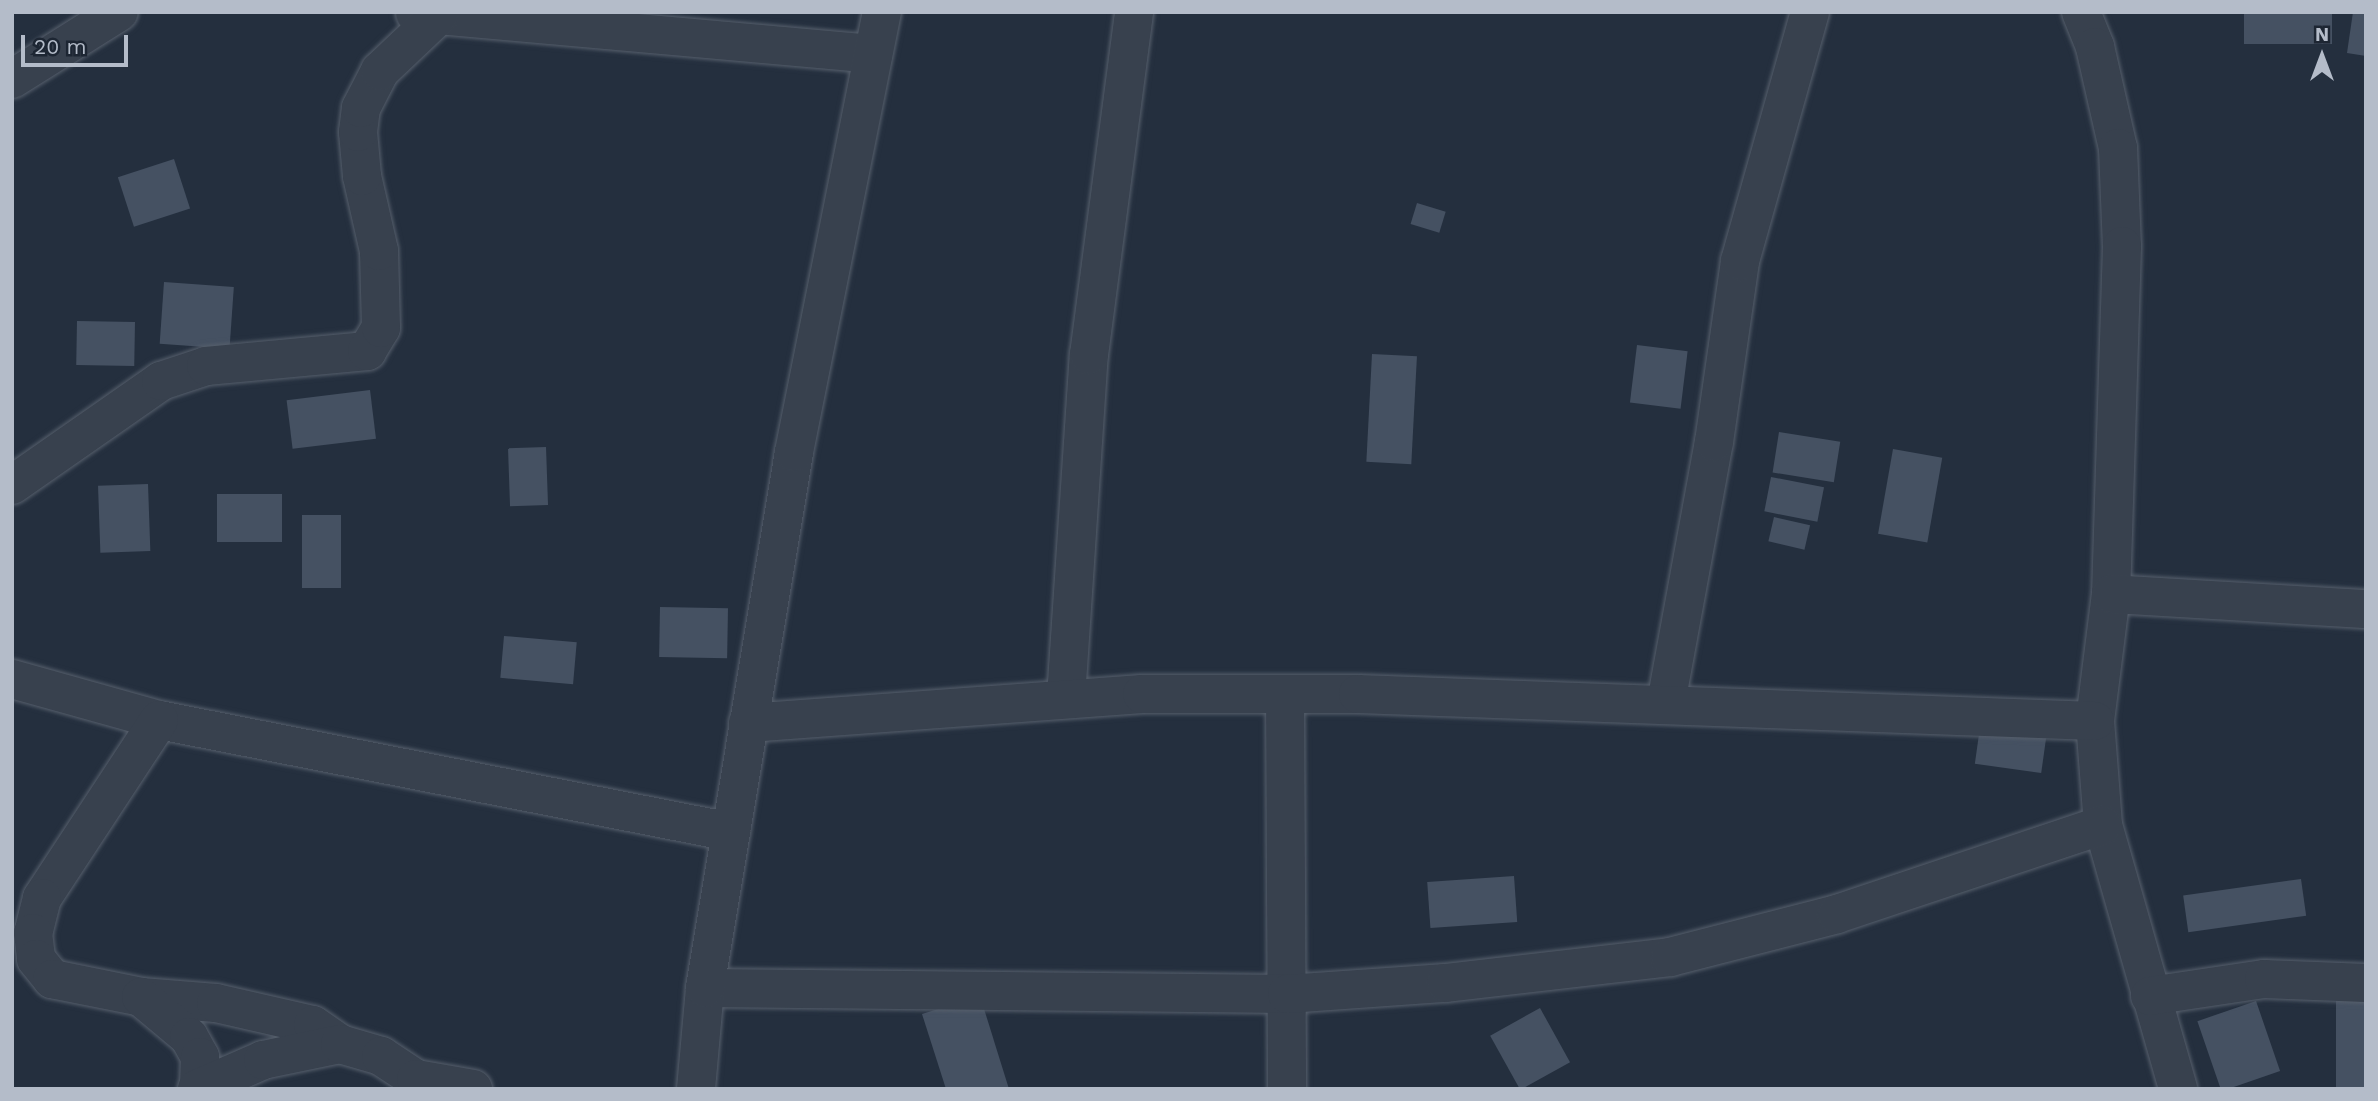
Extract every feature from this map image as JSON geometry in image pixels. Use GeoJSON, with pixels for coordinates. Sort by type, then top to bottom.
{"type":"FeatureCollection","features":[{"type":"Feature","properties":{"kind":"street"},"geometry":{"type":"LineString","coordinates":[[12,79],[119,12]]}},
{"type":"Feature","properties":{"kind":"street"},"geometry":{"type":"LineString","coordinates":[[696,1089],[705,988],[793,452],[882,12]]}},
{"type":"Feature","properties":{"kind":"street"},"geometry":{"type":"LineString","coordinates":[[1066,698],[1088,355],[1134,12]]}},
{"type":"Feature","properties":{"kind":"street"},"geometry":{"type":"LineString","coordinates":[[1666,703],[1714,442],[1740,261],[1810,12]]}},
{"type":"Feature","properties":{"kind":"street"},"geometry":{"type":"LineString","coordinates":[[2081,12],[2095,47],[2118,148],[2122,246],[2111,594],[2095,721],[2103,825],[2178,1089]]}},
{"type":"Feature","properties":{"kind":"street"},"geometry":{"type":"LineString","coordinates":[[12,485],[161,381],[206,366],[367,351],[382,328],[379,251],[362,176],[358,132],[361,108],[380,71],[422,13],[873,54]]}},
{"type":"Feature","properties":{"kind":"street"},"geometry":{"type":"LineString","coordinates":[[2111,594],[2366,610]]}},
{"type":"Feature","properties":{"kind":"street"},"geometry":{"type":"LineString","coordinates":[[12,679],[159,720],[731,832]]}},
{"type":"Feature","properties":{"kind":"street"},"geometry":{"type":"LineString","coordinates":[[748,723],[1066,698],[1285,694],[1666,703],[2095,721]]}},
{"type":"Feature","properties":{"kind":"street"},"geometry":{"type":"LineString","coordinates":[[1285,694],[1287,1089]]}},
{"type":"Feature","properties":{"kind":"street"},"geometry":{"type":"LineString","coordinates":[[159,720],[42,898],[33,933],[36,959],[51,979],[141,997],[216,1003],[313,1026],[340,1044],[381,1056],[416,1084],[472,1089]]}},
{"type":"Feature","properties":{"kind":"street"},"geometry":{"type":"LineString","coordinates":[[705,988],[1287,994],[1446,984],[1670,957],[1837,914],[2103,825]]}},
{"type":"Feature","properties":{"kind":"street"},"geometry":{"type":"LineString","coordinates":[[2150,996],[2264,979],[2366,983]]}},
{"type":"Feature","properties":{"kind":"street"},"geometry":{"type":"LineString","coordinates":[[141,997],[189,1037],[200,1057],[198,1087],[262,1060],[340,1044]]}},
{"type":"Feature","properties":{"kind":"building"},"geometry":{"type":"Polygon","coordinates":[[[2244,12],[2332,12],[2332,44],[2244,44],[2244,12]]]}},
{"type":"Feature","properties":{"kind":"building"},"geometry":{"type":"Polygon","coordinates":[[[2353,12],[2366,12],[2366,56],[2347,53],[2353,12]]]}},
{"type":"Feature","properties":{"kind":"building"},"geometry":{"type":"Polygon","coordinates":[[[174,159],[190,208],[134,227],[118,177],[174,159]]]}},
{"type":"Feature","properties":{"kind":"building"},"geometry":{"type":"Polygon","coordinates":[[[1417,203],[1446,212],[1439,233],[1411,224],[1417,203]]]}},
{"type":"Feature","properties":{"kind":"building"},"geometry":{"type":"Polygon","coordinates":[[[164,282],[234,287],[230,349],[160,344],[164,282]]]}},
{"type":"Feature","properties":{"kind":"building"},"geometry":{"type":"Polygon","coordinates":[[[77,321],[135,322],[134,366],[76,365],[77,321]]]}},
{"type":"Feature","properties":{"kind":"building"},"geometry":{"type":"Polygon","coordinates":[[[1637,345],[1688,351],[1681,409],[1630,403],[1637,345]]]}},
{"type":"Feature","properties":{"kind":"building"},"geometry":{"type":"Polygon","coordinates":[[[1372,354],[1417,356],[1411,464],[1366,462],[1372,354]]]}},
{"type":"Feature","properties":{"kind":"building"},"geometry":{"type":"Polygon","coordinates":[[[370,390],[376,439],[293,449],[287,400],[370,390]]]}},
{"type":"Feature","properties":{"kind":"building"},"geometry":{"type":"Polygon","coordinates":[[[1779,432],[1840,442],[1834,482],[1773,472],[1779,432]]]}},
{"type":"Feature","properties":{"kind":"building"},"geometry":{"type":"Polygon","coordinates":[[[546,447],[548,505],[510,506],[508,448],[546,447]]]}},
{"type":"Feature","properties":{"kind":"building"},"geometry":{"type":"Polygon","coordinates":[[[1893,449],[1942,458],[1927,542],[1878,534],[1893,449]]]}},
{"type":"Feature","properties":{"kind":"building"},"geometry":{"type":"Polygon","coordinates":[[[1771,477],[1824,487],[1817,522],[1764,511],[1771,477]]]}},
{"type":"Feature","properties":{"kind":"building"},"geometry":{"type":"Polygon","coordinates":[[[148,484],[150,551],[100,553],[98,486],[148,484]]]}},
{"type":"Feature","properties":{"kind":"building"},"geometry":{"type":"Polygon","coordinates":[[[217,494],[282,494],[282,542],[217,542],[217,494]]]}},
{"type":"Feature","properties":{"kind":"building"},"geometry":{"type":"Polygon","coordinates":[[[302,515],[341,515],[341,588],[302,588],[302,515]]]}},
{"type":"Feature","properties":{"kind":"building"},"geometry":{"type":"Polygon","coordinates":[[[1774,517],[1810,525],[1804,550],[1768,541],[1774,517]]]}},
{"type":"Feature","properties":{"kind":"building"},"geometry":{"type":"Polygon","coordinates":[[[660,607],[728,608],[727,658],[659,657],[660,607]]]}},
{"type":"Feature","properties":{"kind":"building"},"geometry":{"type":"Polygon","coordinates":[[[504,636],[577,642],[573,684],[500,678],[504,636]]]}},
{"type":"Feature","properties":{"kind":"building"},"geometry":{"type":"Polygon","coordinates":[[[1980,727],[2046,736],[2041,773],[1975,764],[1980,727]]]}},
{"type":"Feature","properties":{"kind":"building"},"geometry":{"type":"Polygon","coordinates":[[[1514,876],[1517,922],[1430,928],[1427,882],[1514,876]]]}},
{"type":"Feature","properties":{"kind":"building"},"geometry":{"type":"Polygon","coordinates":[[[2301,879],[2306,916],[2188,932],[2183,896],[2301,879]]]}},
{"type":"Feature","properties":{"kind":"building"},"geometry":{"type":"Polygon","coordinates":[[[980,996],[1009,1089],[946,1089],[922,1014],[980,996]]]}},
{"type":"Feature","properties":{"kind":"building"},"geometry":{"type":"Polygon","coordinates":[[[2336,996],[2366,996],[2366,1089],[2336,1089],[2336,996]]]}},
{"type":"Feature","properties":{"kind":"building"},"geometry":{"type":"Polygon","coordinates":[[[2256,1001],[2280,1071],[2221,1089],[2197,1021],[2256,1001]]]}},
{"type":"Feature","properties":{"kind":"building"},"geometry":{"type":"Polygon","coordinates":[[[1540,1008],[1570,1062],[1520,1089],[1490,1036],[1540,1008]]]}}]}
